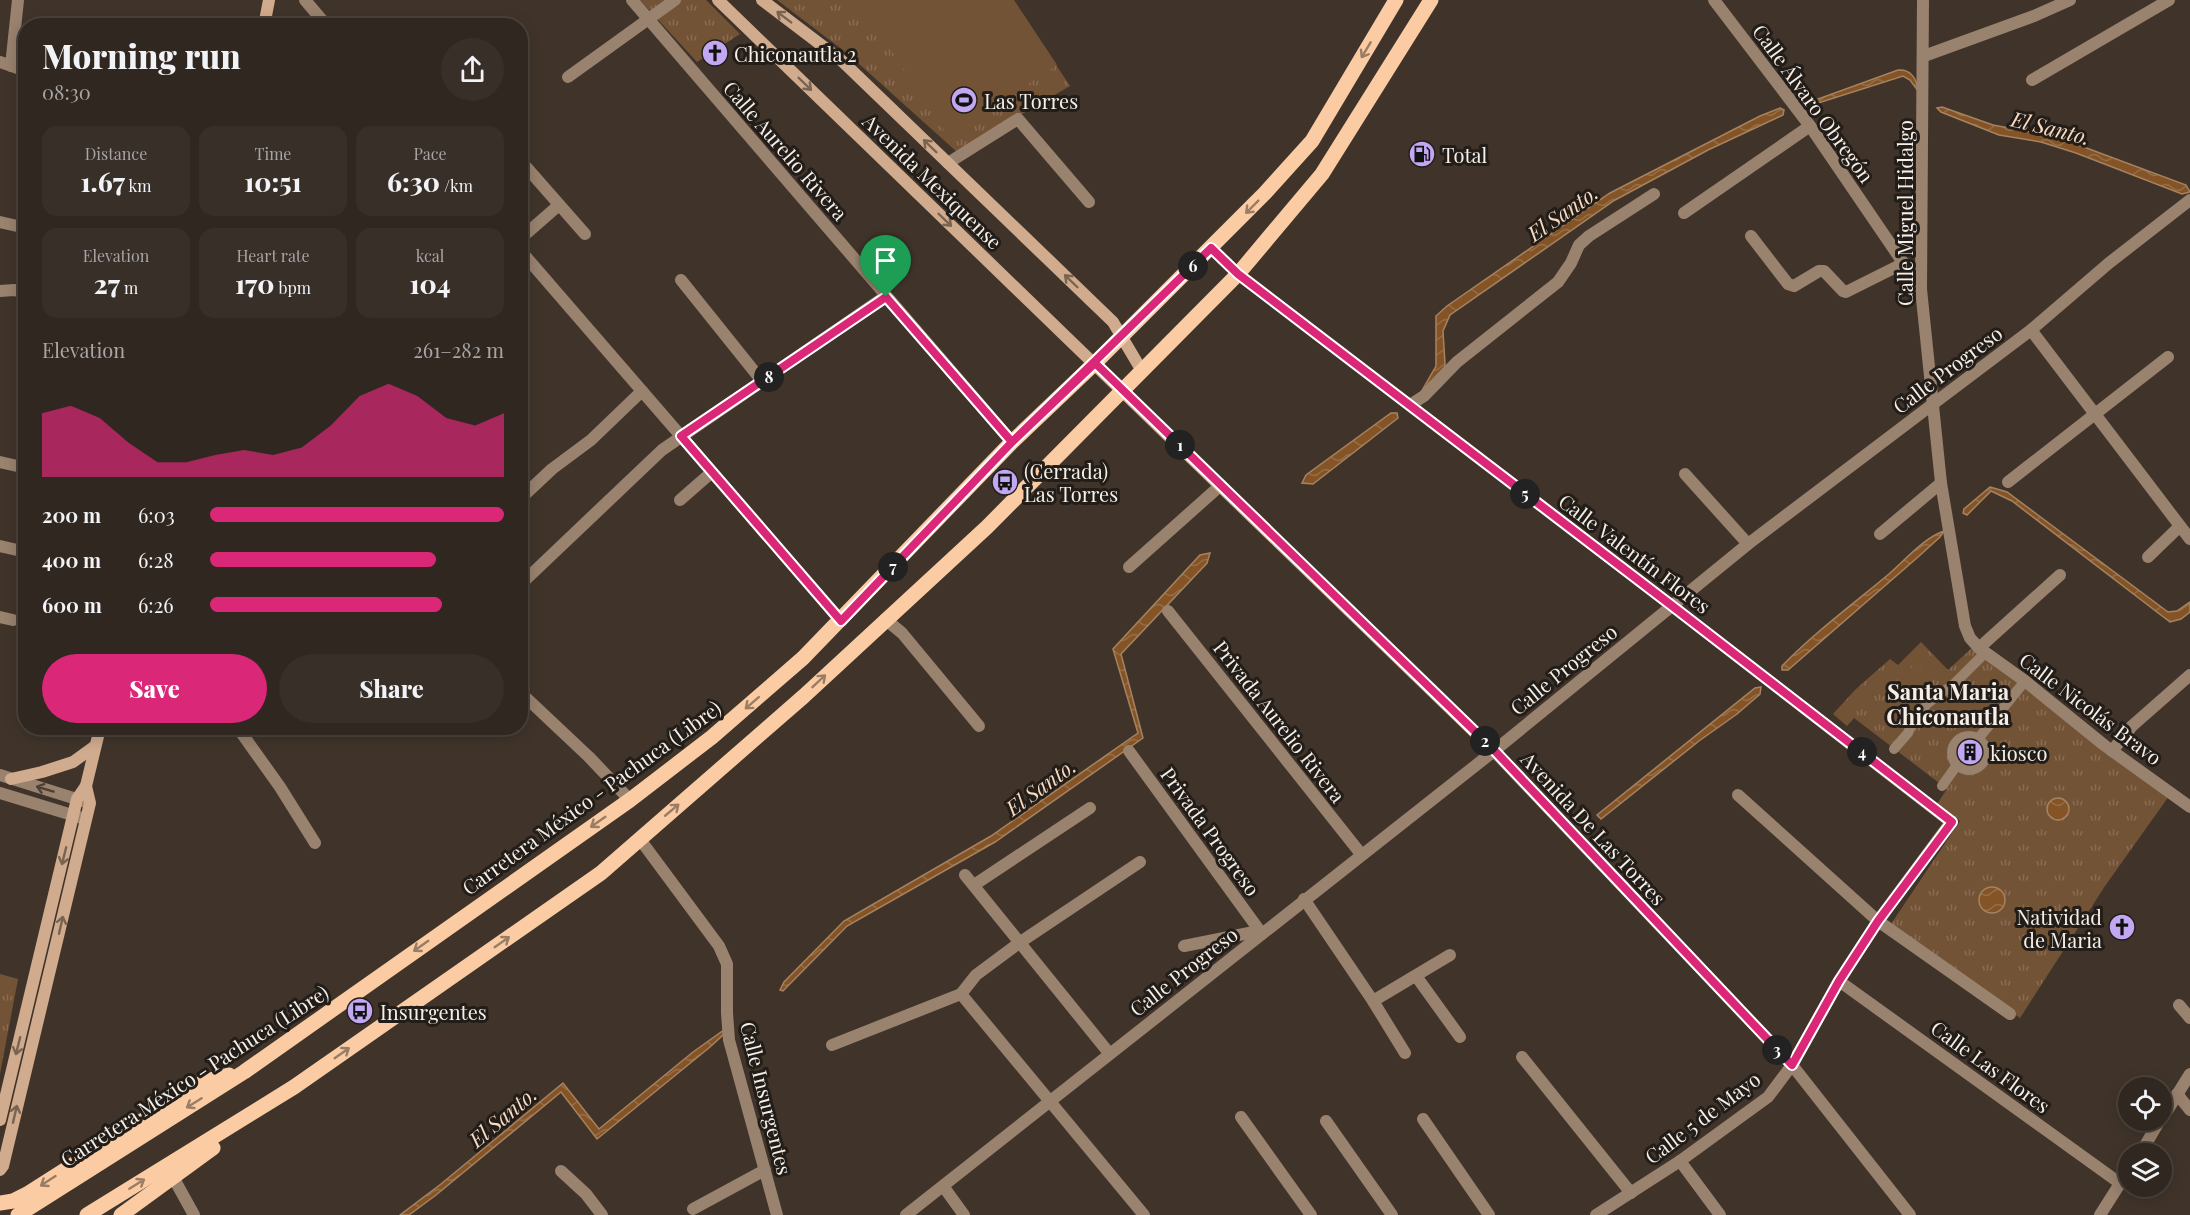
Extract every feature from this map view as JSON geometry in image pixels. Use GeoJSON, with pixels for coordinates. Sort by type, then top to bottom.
{"type":"FeatureCollection","features":[{"type":"Feature","properties":{"kind":"main road"},"geometry":{"type":"LineString","coordinates":[[266,18],[269,0]]}},
{"type":"Feature","properties":{"kind":"main road","name":"Avenida Mexiquense"},"geometry":{"type":"LineString","coordinates":[[718,0],[1123,390]]}},
{"type":"Feature","properties":{"kind":"main road","name":"Avenida Mexiquense"},"geometry":{"type":"LineString","coordinates":[[762,0],[841,60],[1113,322],[1143,370]]}},
{"type":"Feature","properties":{"kind":"main road","name":"Carretera México - Pachuca (Libre)"},"geometry":{"type":"LineString","coordinates":[[18,1215],[244,1072],[630,800],[712,737],[803,658],[1012,442],[1211,248],[1312,141],[1396,0]]}},
{"type":"Feature","properties":{"kind":"main road"},"geometry":{"type":"LineString","coordinates":[[87,1215],[294,1087],[601,873],[747,747],[987,527],[1238,274],[1322,174],[1431,0]]}},
{"type":"Feature","properties":{"kind":"main road","name":"Avenida De Las Torres"},"geometry":{"type":"LineString","coordinates":[[1123,390],[1494,750]]}},
{"type":"Feature","properties":{"kind":"main road"},"geometry":{"type":"LineString","coordinates":[[0,1170],[3,1167],[86,819],[84,801],[86,786],[98,735]]}},
{"type":"Feature","properties":{"kind":"main road"},"geometry":{"type":"LineString","coordinates":[[6,777],[42,772],[73,762],[95,746]]}},
{"type":"Feature","properties":{"kind":"main road"},"geometry":{"type":"LineString","coordinates":[[0,1120],[73,815],[84,801]]}},
{"type":"Feature","properties":{"kind":"main road"},"geometry":{"type":"LineString","coordinates":[[0,1203],[13,1201],[27,1194],[203,1082],[244,1072]]}},
{"type":"Feature","properties":{"kind":"main road"},"geometry":{"type":"LineString","coordinates":[[121,1215],[235,1132],[269,1112],[294,1087]]}},
{"type":"Feature","properties":{"kind":"street"},"geometry":{"type":"LineString","coordinates":[[5,64],[18,0]]}},
{"type":"Feature","properties":{"kind":"street"},"geometry":{"type":"LineString","coordinates":[[305,0],[320,18]]}},
{"type":"Feature","properties":{"kind":"street","name":"Calle Aurelio Rivera"},"geometry":{"type":"LineString","coordinates":[[632,0],[1012,442]]}},
{"type":"Feature","properties":{"kind":"street"},"geometry":{"type":"LineString","coordinates":[[568,77],[675,0]]}},
{"type":"Feature","properties":{"kind":"street","name":"Calle Álvaro Obregón"},"geometry":{"type":"LineString","coordinates":[[1714,0],[1810,126],[1921,289]]}},
{"type":"Feature","properties":{"kind":"street","name":"Calle Miguel Hidalgo"},"geometry":{"type":"LineString","coordinates":[[1923,0],[1921,289],[1941,483],[1965,626],[1970,638]]}},
{"type":"Feature","properties":{"kind":"street"},"geometry":{"type":"LineString","coordinates":[[1924,56],[2034,16],[2070,0]]}},
{"type":"Feature","properties":{"kind":"street"},"geometry":{"type":"LineString","coordinates":[[2032,80],[2169,0]]}},
{"type":"Feature","properties":{"kind":"street"},"geometry":{"type":"LineString","coordinates":[[948,163],[1013,120],[1018,119],[1089,202]]}},
{"type":"Feature","properties":{"kind":"street"},"geometry":{"type":"LineString","coordinates":[[1684,213],[1810,126]]}},
{"type":"Feature","properties":{"kind":"street"},"geometry":{"type":"LineString","coordinates":[[528,169],[585,234]]}},
{"type":"Feature","properties":{"kind":"street"},"geometry":{"type":"LineString","coordinates":[[1410,405],[1424,396],[1457,362],[1558,282],[1571,263],[1579,244],[1654,194]]}},
{"type":"Feature","properties":{"kind":"street","name":"Calle Progreso"},"geometry":{"type":"LineString","coordinates":[[906,1215],[1494,750],[1748,544],[2031,330],[2109,263],[2190,200]]}},
{"type":"Feature","properties":{"kind":"street"},"geometry":{"type":"LineString","coordinates":[[528,232],[559,204]]}},
{"type":"Feature","properties":{"kind":"street"},"geometry":{"type":"LineString","coordinates":[[0,222],[18,226]]}},
{"type":"Feature","properties":{"kind":"street"},"geometry":{"type":"LineString","coordinates":[[1751,236],[1788,284],[1794,286],[1819,271],[1824,271],[1843,291],[1846,291],[1904,263]]}},
{"type":"Feature","properties":{"kind":"street","name":"Calle Valentín Flores"},"geometry":{"type":"LineString","coordinates":[[1211,248],[1238,274],[1952,822]]}},
{"type":"Feature","properties":{"kind":"street"},"geometry":{"type":"LineString","coordinates":[[528,259],[841,621]]}},
{"type":"Feature","properties":{"kind":"street"},"geometry":{"type":"LineString","coordinates":[[681,280],[762,381]]}},
{"type":"Feature","properties":{"kind":"street"},"geometry":{"type":"LineString","coordinates":[[0,291],[18,291]]}},
{"type":"Feature","properties":{"kind":"street"},"geometry":{"type":"LineString","coordinates":[[528,577],[662,450],[886,297]]}},
{"type":"Feature","properties":{"kind":"street"},"geometry":{"type":"LineString","coordinates":[[2031,330],[2190,539]]}},
{"type":"Feature","properties":{"kind":"street"},"geometry":{"type":"LineString","coordinates":[[2008,482],[2168,357]]}},
{"type":"Feature","properties":{"kind":"street"},"geometry":{"type":"LineString","coordinates":[[528,491],[552,468],[591,440],[642,392]]}},
{"type":"Feature","properties":{"kind":"street"},"geometry":{"type":"LineString","coordinates":[[0,462],[18,466]]}},
{"type":"Feature","properties":{"kind":"street"},"geometry":{"type":"LineString","coordinates":[[680,500],[712,472]]}},
{"type":"Feature","properties":{"kind":"street"},"geometry":{"type":"LineString","coordinates":[[1685,474],[1748,544]]}},
{"type":"Feature","properties":{"kind":"street"},"geometry":{"type":"LineString","coordinates":[[1880,534],[1941,483]]}},
{"type":"Feature","properties":{"kind":"street"},"geometry":{"type":"LineString","coordinates":[[1129,567],[1221,485]]}},
{"type":"Feature","properties":{"kind":"street"},"geometry":{"type":"LineString","coordinates":[[2148,557],[2180,527]]}},
{"type":"Feature","properties":{"kind":"street"},"geometry":{"type":"LineString","coordinates":[[0,546],[18,550]]}},
{"type":"Feature","properties":{"kind":"street"},"geometry":{"type":"LineString","coordinates":[[1894,749],[1928,703],[1954,684],[1982,651],[2060,575]]}},
{"type":"Feature","properties":{"kind":"street","name":"Privada Aurelio Rivera"},"geometry":{"type":"LineString","coordinates":[[1168,611],[1361,854]]}},
{"type":"Feature","properties":{"kind":"street"},"geometry":{"type":"LineString","coordinates":[[0,616],[13,620]]}},
{"type":"Feature","properties":{"kind":"street"},"geometry":{"type":"LineString","coordinates":[[885,619],[902,633],[979,726]]}},
{"type":"Feature","properties":{"kind":"street","name":"Calle Nicolás Bravo"},"geometry":{"type":"LineString","coordinates":[[1970,638],[1982,651],[2025,681],[2112,751],[2190,807]]}},
{"type":"Feature","properties":{"kind":"street"},"geometry":{"type":"LineString","coordinates":[[2112,751],[2132,726],[2190,675]]}},
{"type":"Feature","properties":{"kind":"street"},"geometry":{"type":"LineString","coordinates":[[1978,739],[2025,681]]}},
{"type":"Feature","properties":{"kind":"street"},"geometry":{"type":"LineString","coordinates":[[528,700],[589,757],[630,800]]}},
{"type":"Feature","properties":{"kind":"street"},"geometry":{"type":"LineString","coordinates":[[243,735],[280,787],[315,843]]}},
{"type":"Feature","properties":{"kind":"street"},"geometry":{"type":"LineString","coordinates":[[1966,737],[1978,739],[1984,747],[1983,762],[1969,770],[1957,765],[1952,752],[1956,742],[1966,737]]}},
{"type":"Feature","properties":{"kind":"street","name":"Avenida De Las Torres"},"geometry":{"type":"LineString","coordinates":[[1494,750],[1792,1065],[1910,1215]]}},
{"type":"Feature","properties":{"kind":"street","name":"Privada Progreso"},"geometry":{"type":"LineString","coordinates":[[1129,751],[1261,932]]}},
{"type":"Feature","properties":{"kind":"street"},"geometry":{"type":"LineString","coordinates":[[1942,786],[1957,765]]}},
{"type":"Feature","properties":{"kind":"street"},"geometry":{"type":"LineString","coordinates":[[6,777],[84,801]]}},
{"type":"Feature","properties":{"kind":"street"},"geometry":{"type":"LineString","coordinates":[[0,793],[86,819]]}},
{"type":"Feature","properties":{"kind":"street"},"geometry":{"type":"LineString","coordinates":[[1738,795],[1878,921],[2010,1014]]}},
{"type":"Feature","properties":{"kind":"street"},"geometry":{"type":"LineString","coordinates":[[974,885],[1090,807]]}},
{"type":"Feature","properties":{"kind":"street","name":"Calle 5 de Mayo"},"geometry":{"type":"LineString","coordinates":[[1596,1215],[1680,1161],[1768,1098],[1792,1065],[1839,981],[1878,921],[1952,822]]}},
{"type":"Feature","properties":{"kind":"street","name":"Calle Insurgentes"},"geometry":{"type":"LineString","coordinates":[[639,838],[719,946],[727,964],[729,1040],[777,1215]]}},
{"type":"Feature","properties":{"kind":"street"},"geometry":{"type":"LineString","coordinates":[[832,1045],[961,994],[976,975],[1019,943],[1140,862]]}},
{"type":"Feature","properties":{"kind":"street"},"geometry":{"type":"LineString","coordinates":[[965,875],[1109,1053]]}},
{"type":"Feature","properties":{"kind":"street"},"geometry":{"type":"LineString","coordinates":[[1304,899],[1405,1053]]}},
{"type":"Feature","properties":{"kind":"street"},"geometry":{"type":"LineString","coordinates":[[1184,946],[1261,932]]}},
{"type":"Feature","properties":{"kind":"street"},"geometry":{"type":"LineString","coordinates":[[1373,1001],[1450,955]]}},
{"type":"Feature","properties":{"kind":"street"},"geometry":{"type":"LineString","coordinates":[[1416,976],[1460,1037]]}},
{"type":"Feature","properties":{"kind":"street","name":"Calle Las Flores"},"geometry":{"type":"LineString","coordinates":[[1839,981],[2118,1182]]}},
{"type":"Feature","properties":{"kind":"street"},"geometry":{"type":"LineString","coordinates":[[961,994],[1144,1215]]}},
{"type":"Feature","properties":{"kind":"street"},"geometry":{"type":"LineString","coordinates":[[2179,1005],[2190,1018]]}},
{"type":"Feature","properties":{"kind":"street"},"geometry":{"type":"LineString","coordinates":[[1521,1058],[1631,1193]]}},
{"type":"Feature","properties":{"kind":"street"},"geometry":{"type":"LineString","coordinates":[[2172,1102],[2190,1074]]}},
{"type":"Feature","properties":{"kind":"street"},"geometry":{"type":"LineString","coordinates":[[2177,1094],[2190,1110]]}},
{"type":"Feature","properties":{"kind":"street"},"geometry":{"type":"LineString","coordinates":[[1241,1117],[1311,1215]]}},
{"type":"Feature","properties":{"kind":"street"},"geometry":{"type":"LineString","coordinates":[[1423,1119],[1489,1215]]}},
{"type":"Feature","properties":{"kind":"street"},"geometry":{"type":"LineString","coordinates":[[1326,1121],[1392,1215]]}},
{"type":"Feature","properties":{"kind":"street"},"geometry":{"type":"LineString","coordinates":[[1680,1161],[1720,1215]]}},
{"type":"Feature","properties":{"kind":"street"},"geometry":{"type":"LineString","coordinates":[[693,1209],[765,1170]]}},
{"type":"Feature","properties":{"kind":"street"},"geometry":{"type":"LineString","coordinates":[[561,1171],[586,1194],[602,1215]]}},
{"type":"Feature","properties":{"kind":"street"},"geometry":{"type":"LineString","coordinates":[[173,1177],[194,1215]]}},
{"type":"Feature","properties":{"kind":"street"},"geometry":{"type":"LineString","coordinates":[[943,1186],[964,1215]]}},
{"type":"Feature","properties":{"kind":"street"},"geometry":{"type":"LineString","coordinates":[[2100,1215],[2118,1188]]}},
{"type":"Feature","properties":{"kind":"green space"},"geometry":{"type":"Polygon","coordinates":[[[640,0],[706,0],[740,34],[697,62],[640,0]]]}},
{"type":"Feature","properties":{"kind":"green space","name":"Las Torres"},"geometry":{"type":"Polygon","coordinates":[[[777,0],[1013,0],[1070,86],[957,152],[848,54],[777,0]]]}},
{"type":"Feature","properties":{"kind":"green space","name":"Las Torres"},"geometry":{"type":"Polygon","coordinates":[[[858,0],[1014,0],[1057,65],[948,136],[858,0]]]}},
{"type":"Feature","properties":{"kind":"green space"},"geometry":{"type":"Polygon","coordinates":[[[1921,642],[1948,670],[1975,645],[2174,789],[2105,886],[2020,1018],[1891,924],[1960,821],[1937,804],[1947,789],[1854,718],[1847,726],[1833,714],[1856,689],[1890,659],[1898,665],[1921,642]]]}},
{"type":"Feature","properties":{"kind":"green space"},"geometry":{"type":"Polygon","coordinates":[[[1916,663],[1933,680],[1905,708],[1888,691],[1916,663]]]}},
{"type":"Feature","properties":{"kind":"green space"},"geometry":{"type":"Polygon","coordinates":[[[0,974],[18,979],[0,1074],[0,974]]]}},
{"type":"Feature","properties":{"kind":"water"},"geometry":{"type":"Polygon","coordinates":[[[1898,70],[1910,73],[1918,91],[1910,80],[1903,76],[1812,105],[1807,103],[1898,70]]]}},
{"type":"Feature","properties":{"kind":"water"},"geometry":{"type":"Polygon","coordinates":[[[1942,107],[1993,125],[2057,137],[2186,185],[2190,192],[2182,194],[2041,142],[1999,135],[1941,112],[1937,108],[1942,107]]]}},
{"type":"Feature","properties":{"kind":"water"},"geometry":{"type":"Polygon","coordinates":[[[1780,108],[1784,110],[1783,115],[1708,150],[1615,200],[1450,315],[1443,331],[1444,370],[1420,394],[1436,366],[1436,316],[1447,306],[1610,193],[1780,108]]]}},
{"type":"Feature","properties":{"kind":"water"},"geometry":{"type":"Polygon","coordinates":[[[1391,413],[1397,413],[1398,418],[1313,484],[1302,483],[1306,475],[1391,413]]]}},
{"type":"Feature","properties":{"kind":"water"},"geometry":{"type":"Polygon","coordinates":[[[1990,487],[2007,492],[2168,612],[2177,611],[2190,602],[2190,612],[2181,619],[2170,622],[2012,501],[1991,491],[1967,515],[1963,513],[1964,509],[1990,487]]]}},
{"type":"Feature","properties":{"kind":"water"},"geometry":{"type":"Polygon","coordinates":[[[1944,531],[1918,557],[1788,670],[1782,670],[1782,666],[1821,630],[1922,544],[1944,531]]]}},
{"type":"Feature","properties":{"kind":"water"},"geometry":{"type":"Polygon","coordinates":[[[1210,553],[1207,563],[1121,654],[1143,738],[995,842],[847,926],[783,991],[780,990],[784,982],[844,921],[991,836],[1138,733],[1113,649],[1200,555],[1210,553]]]}},
{"type":"Feature","properties":{"kind":"water"},"geometry":{"type":"Polygon","coordinates":[[[1761,687],[1760,694],[1737,714],[1699,741],[1601,819],[1597,815],[1755,688],[1761,687]]]}},
{"type":"Feature","properties":{"kind":"water"},"geometry":{"type":"Polygon","coordinates":[[[2058,798],[2066,801],[2069,809],[2066,817],[2058,820],[2050,817],[2047,809],[2050,801],[2058,798]]]}},
{"type":"Feature","properties":{"kind":"water"},"geometry":{"type":"Polygon","coordinates":[[[1992,887],[2001,891],[2005,900],[2001,909],[1992,913],[1983,909],[1979,900],[1983,891],[1992,887]]]}},
{"type":"Feature","properties":{"kind":"water"},"geometry":{"type":"Polygon","coordinates":[[[724,1030],[723,1035],[710,1047],[597,1139],[561,1092],[436,1195],[409,1215],[400,1215],[563,1083],[599,1129],[693,1052],[724,1030]]]}},
{"type":"Feature","properties":{"kind":"place","name":"Chiconautla 2"},"geometry":{"type":"Point","coordinates":[715,53]}},
{"type":"Feature","properties":{"kind":"place","name":"Las Torres"},"geometry":{"type":"Point","coordinates":[964,100]}},
{"type":"Feature","properties":{"kind":"place","name":"Total"},"geometry":{"type":"Point","coordinates":[1422,154]}},
{"type":"Feature","properties":{"kind":"place","name":"(Cerrada) Las Torres"},"geometry":{"type":"Point","coordinates":[1005,482]}},
{"type":"Feature","properties":{"kind":"place","name":"kiosco"},"geometry":{"type":"Point","coordinates":[1970,752]}},
{"type":"Feature","properties":{"kind":"place","name":"Natividad de Maria"},"geometry":{"type":"Point","coordinates":[2122,927]}},
{"type":"Feature","properties":{"kind":"place","name":"Insurgentes"},"geometry":{"type":"Point","coordinates":[360,1011]}},
{"type":"Feature","properties":{"kind":"district","name":"Santa Maria Chiconautla"},"geometry":{"type":"Point","coordinates":[1948,704]}},
{"type":"Feature","properties":{"kind":"route"},"geometry":{"type":"LineString","coordinates":[[886,297],[681,436],[841,621],[1012,442],[1211,248],[1238,274],[1952,822],[1878,921],[1839,981],[1792,1065],[1494,750],[1095,363],[1012,442],[886,297]]}},
{"type":"Feature","properties":{"kind":"water label","name":"El Santo."},"geometry":{"type":"Point","coordinates":[2051,127]}},
{"type":"Feature","properties":{"kind":"water label","name":"El Santo."},"geometry":{"type":"Point","coordinates":[1562,212]}},
{"type":"Feature","properties":{"kind":"water label","name":"El Santo."},"geometry":{"type":"Point","coordinates":[1040,786]}},
{"type":"Feature","properties":{"kind":"water label","name":"El Santo."},"geometry":{"type":"Point","coordinates":[502,1116]}}]}
